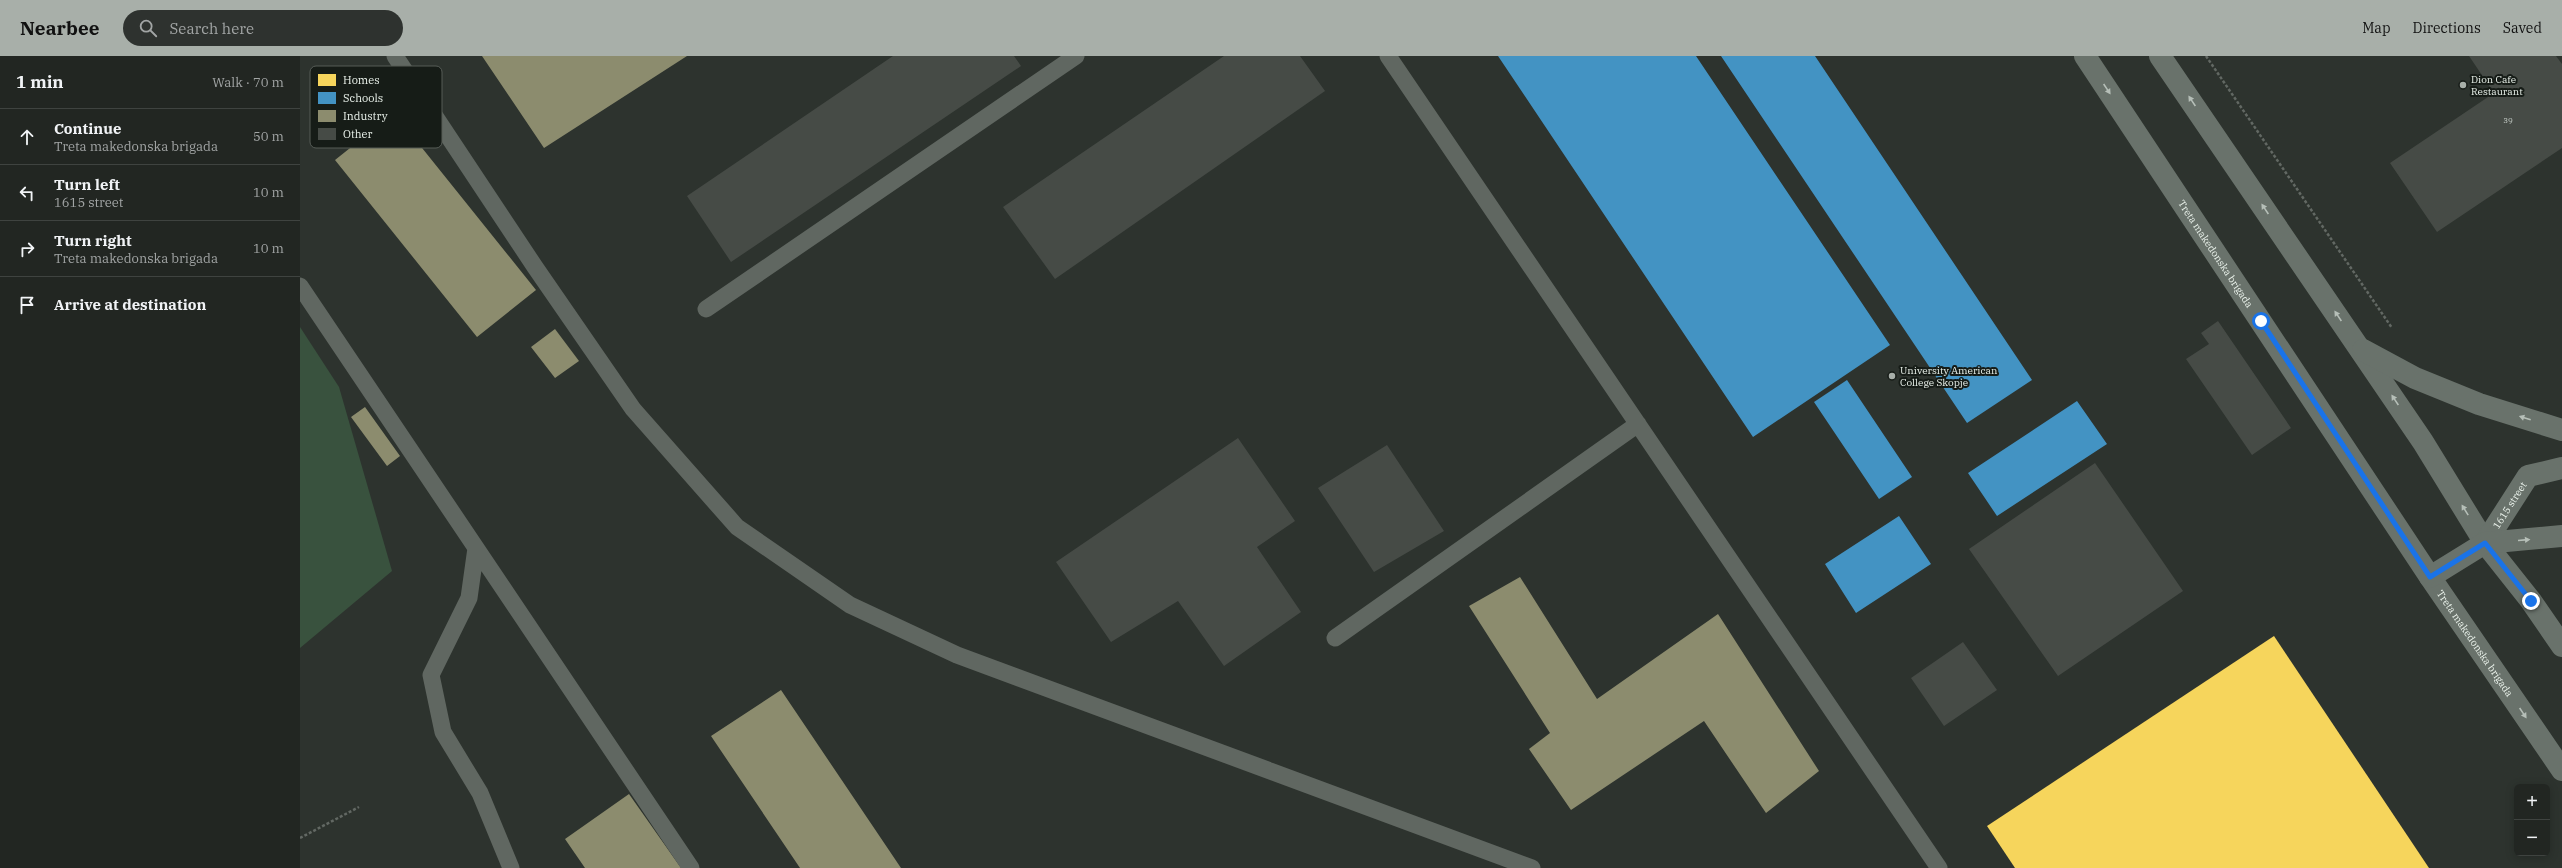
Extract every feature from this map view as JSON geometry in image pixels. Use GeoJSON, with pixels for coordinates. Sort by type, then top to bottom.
{"type":"FeatureCollection","features":[{"type":"Feature","properties":{"kind":"street","name":"Treta makedonska brigada"},"geometry":{"type":"LineString","coordinates":[[2085,56],[2430,577],[2562,770]]}},
{"type":"Feature","properties":{"kind":"street"},"geometry":{"type":"LineString","coordinates":[[2160,56],[2423,442],[2485,543],[2531,601],[2562,646]]}},
{"type":"Feature","properties":{"kind":"street"},"geometry":{"type":"LineString","coordinates":[[2360,348],[2415,378],[2479,404],[2562,430]]}},
{"type":"Feature","properties":{"kind":"street","name":"1615 street"},"geometry":{"type":"LineString","coordinates":[[2430,577],[2485,543],[2528,476],[2562,468]]}},
{"type":"Feature","properties":{"kind":"street","name":"1615 street"},"geometry":{"type":"LineString","coordinates":[[2485,543],[2562,536]]}},
{"type":"Feature","properties":{"kind":"lane"},"geometry":{"type":"LineString","coordinates":[[395,56],[402,66]]}},
{"type":"Feature","properties":{"kind":"lane"},"geometry":{"type":"LineString","coordinates":[[706,309],[1076,56]]}},
{"type":"Feature","properties":{"kind":"lane"},"geometry":{"type":"LineString","coordinates":[[1388,56],[1939,868]]}},
{"type":"Feature","properties":{"kind":"lane"},"geometry":{"type":"LineString","coordinates":[[442,127],[534,267],[633,409],[737,527],[850,605],[957,655],[1532,868]]}},
{"type":"Feature","properties":{"kind":"lane"},"geometry":{"type":"LineString","coordinates":[[300,286],[691,868]]}},
{"type":"Feature","properties":{"kind":"lane"},"geometry":{"type":"LineString","coordinates":[[1335,638],[1638,424]]}},
{"type":"Feature","properties":{"kind":"lane"},"geometry":{"type":"LineString","coordinates":[[476,548],[469,598],[431,675],[443,732],[480,793],[511,868]]}},
{"type":"Feature","properties":{"kind":"path"},"geometry":{"type":"LineString","coordinates":[[2206,56],[2395,334]]}},
{"type":"Feature","properties":{"kind":"path"},"geometry":{"type":"LineString","coordinates":[[300,838],[359,807]]}},
{"type":"Feature","properties":{"kind":"green space"},"geometry":{"type":"Polygon","coordinates":[[[300,327],[339,387],[392,571],[300,648],[300,327]]]}},
{"type":"Feature","properties":{"kind":"building: Homes"},"geometry":{"type":"Polygon","coordinates":[[[2274,636],[2429,868],[2015,868],[1987,826],[2274,636]]]}},
{"type":"Feature","properties":{"kind":"building: Schools"},"geometry":{"type":"Polygon","coordinates":[[[1498,56],[1696,56],[1890,345],[1753,437],[1498,56]]]}},
{"type":"Feature","properties":{"kind":"building: Schools"},"geometry":{"type":"Polygon","coordinates":[[[1721,56],[1815,56],[2032,380],[1967,423],[1721,56]]]}},
{"type":"Feature","properties":{"kind":"building: Schools"},"geometry":{"type":"Polygon","coordinates":[[[1847,380],[1912,477],[1879,499],[1814,402],[1847,380]]]}},
{"type":"Feature","properties":{"kind":"building: Schools"},"geometry":{"type":"Polygon","coordinates":[[[2077,401],[2107,444],[1997,516],[1968,473],[2077,401]]]}},
{"type":"Feature","properties":{"kind":"building: Schools"},"geometry":{"type":"Polygon","coordinates":[[[1899,516],[1931,564],[1856,613],[1825,564],[1899,516]]]}},
{"type":"Feature","properties":{"kind":"building: Industry"},"geometry":{"type":"Polygon","coordinates":[[[482,56],[687,56],[544,148],[482,56]]]}},
{"type":"Feature","properties":{"kind":"building: Industry"},"geometry":{"type":"Polygon","coordinates":[[[350,148],[422,148],[536,290],[477,337],[335,160],[350,148]]]}},
{"type":"Feature","properties":{"kind":"building: Industry"},"geometry":{"type":"Polygon","coordinates":[[[555,329],[579,361],[555,378],[531,347],[555,329]]]}},
{"type":"Feature","properties":{"kind":"building: Industry"},"geometry":{"type":"Polygon","coordinates":[[[365,407],[400,456],[387,466],[351,417],[365,407]]]}},
{"type":"Feature","properties":{"kind":"building: Industry"},"geometry":{"type":"Polygon","coordinates":[[[1520,577],[1597,699],[1718,614],[1819,771],[1766,813],[1704,721],[1571,810],[1529,749],[1550,733],[1469,606],[1520,577]]]}},
{"type":"Feature","properties":{"kind":"building: Industry"},"geometry":{"type":"Polygon","coordinates":[[[781,690],[901,868],[800,868],[711,736],[781,690]]]}},
{"type":"Feature","properties":{"kind":"building: Industry"},"geometry":{"type":"Polygon","coordinates":[[[629,794],[681,868],[585,868],[565,839],[629,794]]]}},
{"type":"Feature","properties":{"kind":"building: Other"},"geometry":{"type":"Polygon","coordinates":[[[893,56],[1014,56],[1021,66],[731,262],[687,196],[893,56]]]}},
{"type":"Feature","properties":{"kind":"building: Other"},"geometry":{"type":"Polygon","coordinates":[[[1224,56],[1300,56],[1325,91],[1055,279],[1003,207],[1224,56]]]}},
{"type":"Feature","properties":{"kind":"building: Other"},"geometry":{"type":"Polygon","coordinates":[[[2469,56],[2556,56],[2562,64],[2562,148],[2437,232],[2390,163],[2494,93],[2469,56]]]}},
{"type":"Feature","properties":{"kind":"building: Other"},"geometry":{"type":"Polygon","coordinates":[[[2218,321],[2291,428],[2252,455],[2186,359],[2209,344],[2201,333],[2218,321]]]}},
{"type":"Feature","properties":{"kind":"building: Other"},"geometry":{"type":"Polygon","coordinates":[[[1238,438],[1295,521],[1257,547],[1301,612],[1224,666],[1178,601],[1111,642],[1056,562],[1238,438]]]}},
{"type":"Feature","properties":{"kind":"building: Other"},"geometry":{"type":"Polygon","coordinates":[[[1387,445],[1444,531],[1374,572],[1318,488],[1387,445]]]}},
{"type":"Feature","properties":{"kind":"building: Other"},"geometry":{"type":"Polygon","coordinates":[[[2095,463],[2183,591],[2058,676],[1969,549],[2095,463]]]}},
{"type":"Feature","properties":{"kind":"building: Other"},"geometry":{"type":"Polygon","coordinates":[[[1963,642],[1997,690],[1944,726],[1911,678],[1963,642]]]}},
{"type":"Feature","properties":{"kind":"place","name":"Dion Cafe Restaurant"},"geometry":{"type":"Point","coordinates":[2463,85]}},
{"type":"Feature","properties":{"kind":"place","name":"University American College Skopje"},"geometry":{"type":"Point","coordinates":[1892,376]}},
{"type":"Feature","properties":{"kind":"route"},"geometry":{"type":"LineString","coordinates":[[2261,321],[2430,577],[2485,543],[2531,601]]}}]}
